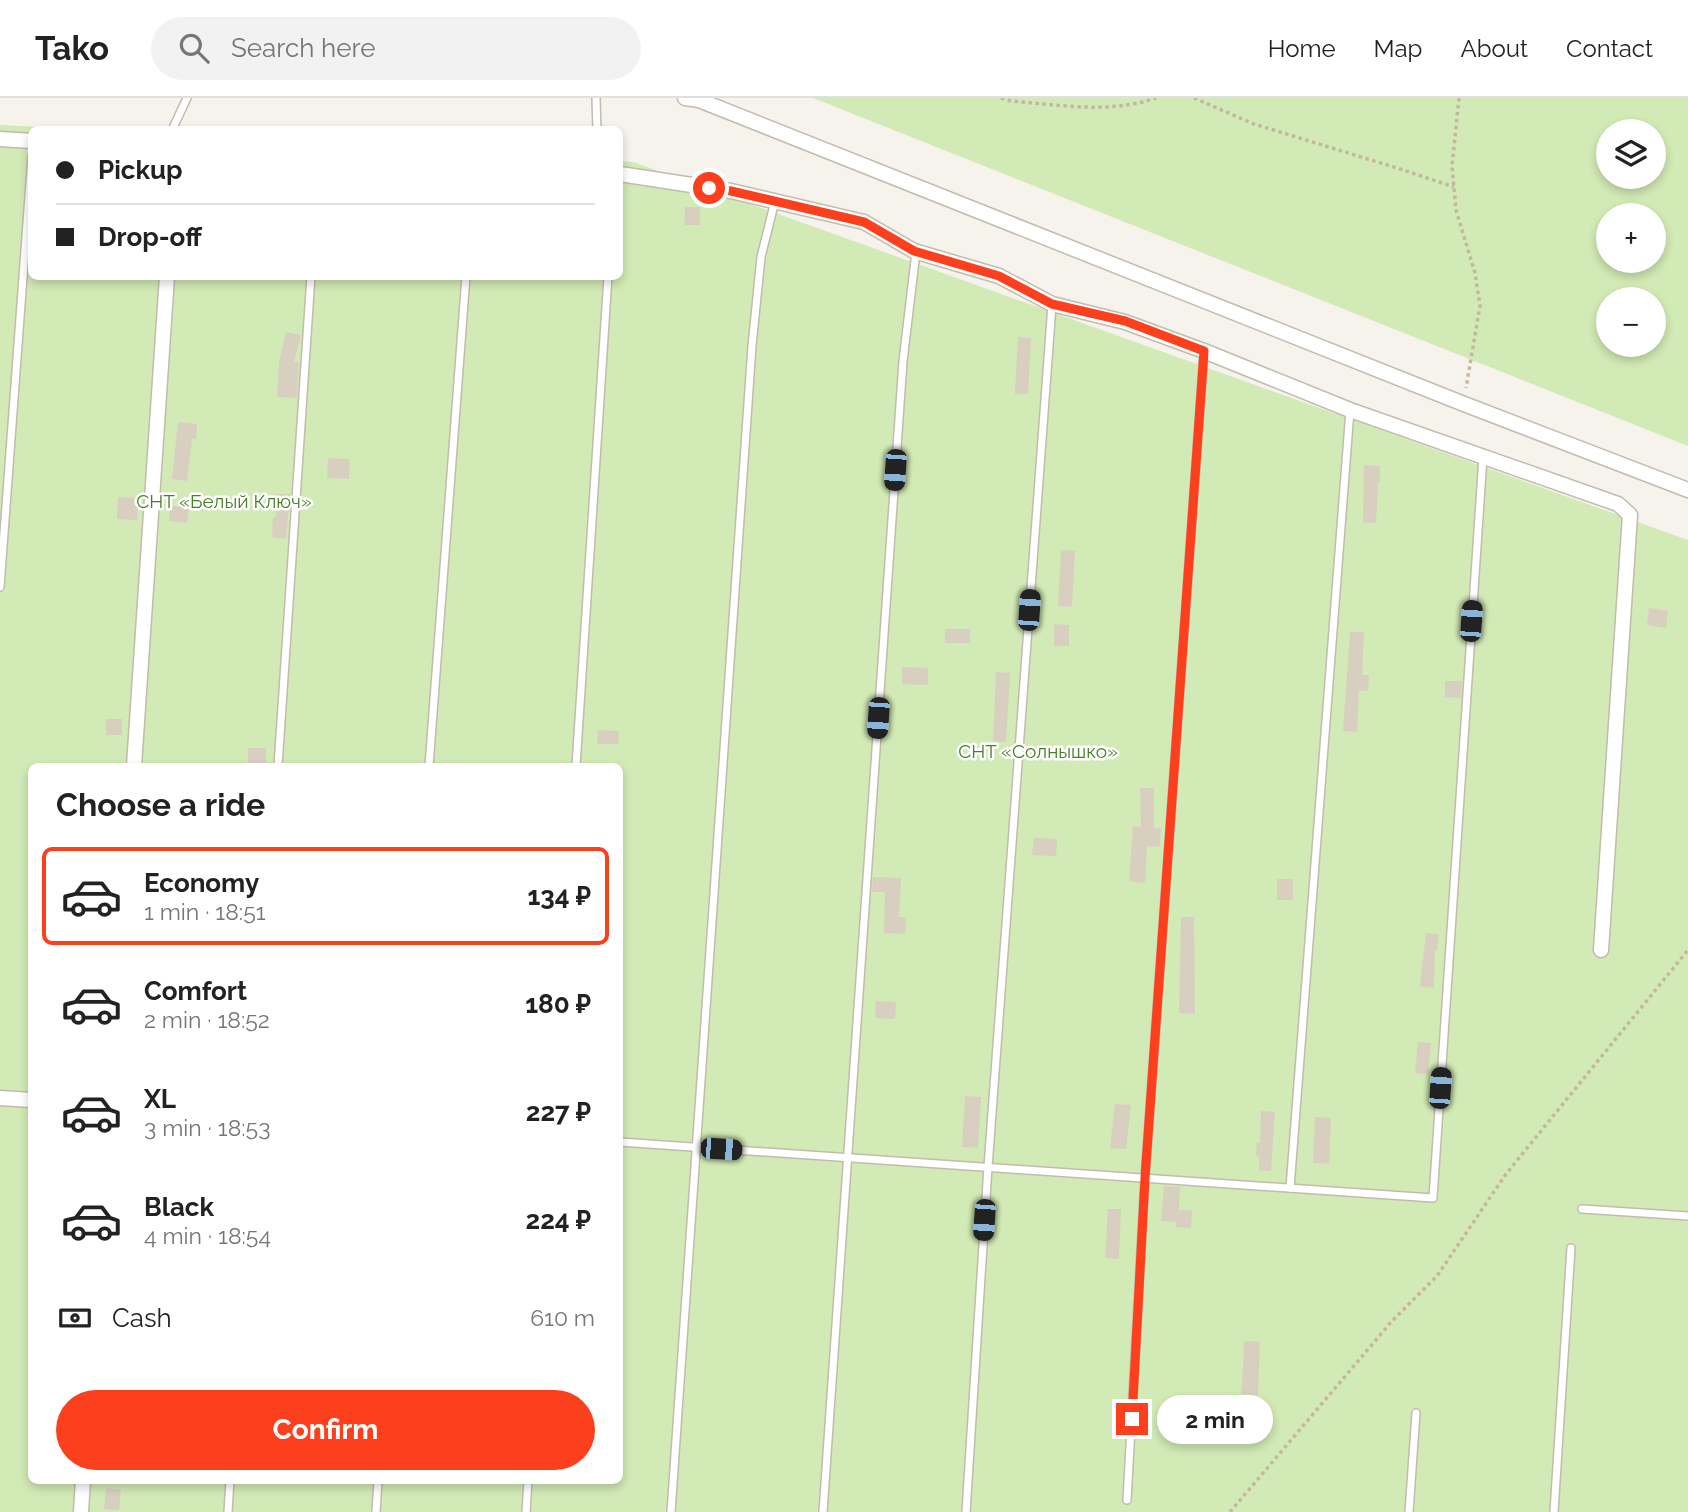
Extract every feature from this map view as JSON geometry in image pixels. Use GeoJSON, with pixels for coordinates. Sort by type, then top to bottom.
{"type":"FeatureCollection","features":[{"type":"Feature","properties":{"kind":"street"},"geometry":{"type":"LineString","coordinates":[[685,98],[699,100],[1688,491]]}},
{"type":"Feature","properties":{"kind":"street"},"geometry":{"type":"LineString","coordinates":[[0,139],[28,141]]}},
{"type":"Feature","properties":{"kind":"street"},"geometry":{"type":"LineString","coordinates":[[623,174],[731,191],[864,222],[916,251],[999,276],[1052,304],[1125,321],[1350,410],[1618,504],[1630,515],[1601,950]]}},
{"type":"Feature","properties":{"kind":"street"},"geometry":{"type":"LineString","coordinates":[[134,763],[167,280]]}},
{"type":"Feature","properties":{"kind":"street"},"geometry":{"type":"LineString","coordinates":[[0,1098],[28,1100]]}},
{"type":"Feature","properties":{"kind":"street"},"geometry":{"type":"LineString","coordinates":[[81,1512],[83,1484]]}},
{"type":"Feature","properties":{"kind":"lane"},"geometry":{"type":"LineString","coordinates":[[174,126],[187,98]]}},
{"type":"Feature","properties":{"kind":"lane"},"geometry":{"type":"LineString","coordinates":[[597,98],[597,126]]}},
{"type":"Feature","properties":{"kind":"lane"},"geometry":{"type":"LineString","coordinates":[[671,1512],[752,346],[761,257],[775,201]]}},
{"type":"Feature","properties":{"kind":"lane"},"geometry":{"type":"LineString","coordinates":[[0,587],[28,210]]}},
{"type":"Feature","properties":{"kind":"lane"},"geometry":{"type":"LineString","coordinates":[[823,1512],[903,360],[916,251]]}},
{"type":"Feature","properties":{"kind":"lane"},"geometry":{"type":"LineString","coordinates":[[278,763],[312,280]]}},
{"type":"Feature","properties":{"kind":"lane"},"geometry":{"type":"LineString","coordinates":[[429,763],[466,280]]}},
{"type":"Feature","properties":{"kind":"lane"},"geometry":{"type":"LineString","coordinates":[[576,763],[608,280]]}},
{"type":"Feature","properties":{"kind":"lane"},"geometry":{"type":"LineString","coordinates":[[966,1512],[988,1167],[1052,304]]}},
{"type":"Feature","properties":{"kind":"lane"},"geometry":{"type":"LineString","coordinates":[[1128,1500],[1145,1178],[1204,351]]}},
{"type":"Feature","properties":{"kind":"lane"},"geometry":{"type":"LineString","coordinates":[[1290,1188],[1350,410]]}},
{"type":"Feature","properties":{"kind":"lane"},"geometry":{"type":"LineString","coordinates":[[623,1142],[1433,1198],[1483,457]]}},
{"type":"Feature","properties":{"kind":"lane"},"geometry":{"type":"LineString","coordinates":[[1582,1209],[1688,1216]]}},
{"type":"Feature","properties":{"kind":"lane"},"geometry":{"type":"LineString","coordinates":[[1554,1512],[1571,1248]]}},
{"type":"Feature","properties":{"kind":"lane"},"geometry":{"type":"LineString","coordinates":[[1409,1512],[1416,1413]]}},
{"type":"Feature","properties":{"kind":"lane"},"geometry":{"type":"LineString","coordinates":[[228,1512],[230,1484]]}},
{"type":"Feature","properties":{"kind":"lane"},"geometry":{"type":"LineString","coordinates":[[376,1512],[378,1484]]}},
{"type":"Feature","properties":{"kind":"lane"},"geometry":{"type":"LineString","coordinates":[[526,1512],[528,1484]]}},
{"type":"Feature","properties":{"kind":"path"},"geometry":{"type":"LineString","coordinates":[[1001,98],[1092,108],[1137,104],[1156,98]]}},
{"type":"Feature","properties":{"kind":"path"},"geometry":{"type":"LineString","coordinates":[[1194,98],[1254,124],[1454,187]]}},
{"type":"Feature","properties":{"kind":"path"},"geometry":{"type":"LineString","coordinates":[[1459,98],[1452,166],[1456,210],[1475,273],[1480,306],[1464,404]]}},
{"type":"Feature","properties":{"kind":"path"},"geometry":{"type":"LineString","coordinates":[[1230,1512],[1392,1321],[1437,1276],[1506,1174],[1688,950]]}},
{"type":"Feature","properties":{"kind":"green space"},"geometry":{"type":"Polygon","coordinates":[[[813,98],[1688,98],[1688,446],[813,98]]]}},
{"type":"Feature","properties":{"kind":"green space","name":"СНТ «Солнышко»"},"geometry":{"type":"Polygon","coordinates":[[[0,125],[28,126],[28,280],[623,280],[623,161],[633,162],[1688,540],[1688,1512],[0,1512],[0,125]]]}},
{"type":"Feature","properties":{"kind":"building"},"geometry":{"type":"Polygon","coordinates":[[[685,207],[700,207],[700,225],[684,225],[685,207]]]}},
{"type":"Feature","properties":{"kind":"building"},"geometry":{"type":"Polygon","coordinates":[[[286,332],[301,335],[294,362],[299,362],[297,398],[277,397],[279,362],[286,332]]]}},
{"type":"Feature","properties":{"kind":"building"},"geometry":{"type":"Polygon","coordinates":[[[1018,337],[1031,338],[1028,394],[1015,394],[1018,337]]]}},
{"type":"Feature","properties":{"kind":"building"},"geometry":{"type":"Polygon","coordinates":[[[178,422],[197,424],[196,439],[192,439],[187,481],[172,479],[178,422]]]}},
{"type":"Feature","properties":{"kind":"building"},"geometry":{"type":"Polygon","coordinates":[[[328,458],[350,459],[349,479],[327,478],[328,458]]]}},
{"type":"Feature","properties":{"kind":"building"},"geometry":{"type":"Polygon","coordinates":[[[1364,465],[1380,466],[1376,523],[1363,522],[1364,465]]]}},
{"type":"Feature","properties":{"kind":"building"},"geometry":{"type":"Polygon","coordinates":[[[276,494],[290,494],[286,539],[272,537],[273,517],[276,517],[276,494]]]}},
{"type":"Feature","properties":{"kind":"building"},"geometry":{"type":"Polygon","coordinates":[[[118,497],[138,498],[137,520],[117,519],[118,497]]]}},
{"type":"Feature","properties":{"kind":"building"},"geometry":{"type":"Polygon","coordinates":[[[170,506],[189,507],[187,523],[169,521],[170,506]]]}},
{"type":"Feature","properties":{"kind":"building"},"geometry":{"type":"Polygon","coordinates":[[[1061,550],[1075,551],[1072,607],[1058,606],[1061,550]]]}},
{"type":"Feature","properties":{"kind":"building"},"geometry":{"type":"Polygon","coordinates":[[[1649,608],[1668,611],[1666,628],[1647,625],[1649,608]]]}},
{"type":"Feature","properties":{"kind":"building"},"geometry":{"type":"Polygon","coordinates":[[[1054,624],[1069,625],[1069,646],[1054,646],[1054,624]]]}},
{"type":"Feature","properties":{"kind":"building"},"geometry":{"type":"Polygon","coordinates":[[[945,629],[970,629],[970,643],[945,643],[945,629]]]}},
{"type":"Feature","properties":{"kind":"building"},"geometry":{"type":"Polygon","coordinates":[[[1350,632],[1364,632],[1362,675],[1369,675],[1368,691],[1359,690],[1357,732],[1343,731],[1350,632]]]}},
{"type":"Feature","properties":{"kind":"building"},"geometry":{"type":"Polygon","coordinates":[[[902,667],[928,668],[928,685],[902,684],[902,667]]]}},
{"type":"Feature","properties":{"kind":"building"},"geometry":{"type":"Polygon","coordinates":[[[996,672],[1010,673],[1006,742],[993,741],[996,672]]]}},
{"type":"Feature","properties":{"kind":"building"},"geometry":{"type":"Polygon","coordinates":[[[1445,681],[1462,681],[1461,698],[1445,697],[1445,681]]]}},
{"type":"Feature","properties":{"kind":"building"},"geometry":{"type":"Polygon","coordinates":[[[106,719],[122,719],[122,735],[106,735],[106,719]]]}},
{"type":"Feature","properties":{"kind":"building"},"geometry":{"type":"Polygon","coordinates":[[[598,730],[619,731],[618,744],[597,744],[598,730]]]}},
{"type":"Feature","properties":{"kind":"building"},"geometry":{"type":"Polygon","coordinates":[[[248,748],[266,748],[266,763],[248,763],[248,748]]]}},
{"type":"Feature","properties":{"kind":"building"},"geometry":{"type":"Polygon","coordinates":[[[1140,788],[1154,788],[1154,828],[1161,828],[1160,847],[1147,846],[1145,883],[1129,881],[1133,826],[1141,827],[1140,788]]]}},
{"type":"Feature","properties":{"kind":"building"},"geometry":{"type":"Polygon","coordinates":[[[1034,838],[1057,839],[1056,856],[1032,855],[1034,838]]]}},
{"type":"Feature","properties":{"kind":"building"},"geometry":{"type":"Polygon","coordinates":[[[873,877],[901,878],[899,917],[906,917],[905,934],[884,933],[885,892],[872,892],[873,877]]]}},
{"type":"Feature","properties":{"kind":"building"},"geometry":{"type":"Polygon","coordinates":[[[1277,879],[1293,879],[1293,900],[1277,900],[1277,879]]]}},
{"type":"Feature","properties":{"kind":"building"},"geometry":{"type":"Polygon","coordinates":[[[1181,917],[1194,917],[1195,1014],[1179,1013],[1181,917]]]}},
{"type":"Feature","properties":{"kind":"building"},"geometry":{"type":"Polygon","coordinates":[[[1426,933],[1439,934],[1437,951],[1435,950],[1434,988],[1420,987],[1426,933]]]}},
{"type":"Feature","properties":{"kind":"building"},"geometry":{"type":"Polygon","coordinates":[[[876,1001],[896,1002],[895,1019],[875,1018],[876,1001]]]}},
{"type":"Feature","properties":{"kind":"building"},"geometry":{"type":"Polygon","coordinates":[[[1418,1042],[1431,1043],[1428,1074],[1415,1073],[1418,1042]]]}},
{"type":"Feature","properties":{"kind":"building"},"geometry":{"type":"Polygon","coordinates":[[[965,1096],[981,1097],[978,1148],[962,1147],[965,1096]]]}},
{"type":"Feature","properties":{"kind":"building"},"geometry":{"type":"Polygon","coordinates":[[[1115,1104],[1131,1105],[1126,1149],[1110,1148],[1115,1104]]]}},
{"type":"Feature","properties":{"kind":"building"},"geometry":{"type":"Polygon","coordinates":[[[1261,1111],[1275,1112],[1271,1171],[1259,1170],[1259,1157],[1256,1156],[1257,1143],[1260,1143],[1261,1111]]]}},
{"type":"Feature","properties":{"kind":"building"},"geometry":{"type":"Polygon","coordinates":[[[1315,1117],[1331,1118],[1329,1164],[1313,1163],[1315,1117]]]}},
{"type":"Feature","properties":{"kind":"building"},"geometry":{"type":"Polygon","coordinates":[[[1164,1186],[1180,1187],[1179,1210],[1192,1210],[1191,1228],[1176,1227],[1176,1222],[1161,1221],[1164,1186]]]}},
{"type":"Feature","properties":{"kind":"building"},"geometry":{"type":"Polygon","coordinates":[[[1108,1209],[1121,1209],[1119,1259],[1105,1258],[1108,1209]]]}},
{"type":"Feature","properties":{"kind":"building"},"geometry":{"type":"Polygon","coordinates":[[[1244,1341],[1260,1342],[1258,1395],[1241,1394],[1244,1341]]]}},
{"type":"Feature","properties":{"kind":"building"},"geometry":{"type":"Polygon","coordinates":[[[106,1488],[121,1490],[119,1510],[104,1509],[106,1488]]]}},
{"type":"Feature","properties":{"kind":"route"},"geometry":{"type":"LineString","coordinates":[[709,188],[864,222],[914,251],[999,276],[1052,304],[1125,321],[1204,351],[1145,1178],[1132,1419]]}},
{"type":"Feature","properties":{"kind":"park label","name":"СНТ «Белый Ключ»"},"geometry":{"type":"Point","coordinates":[224,501]}}]}
